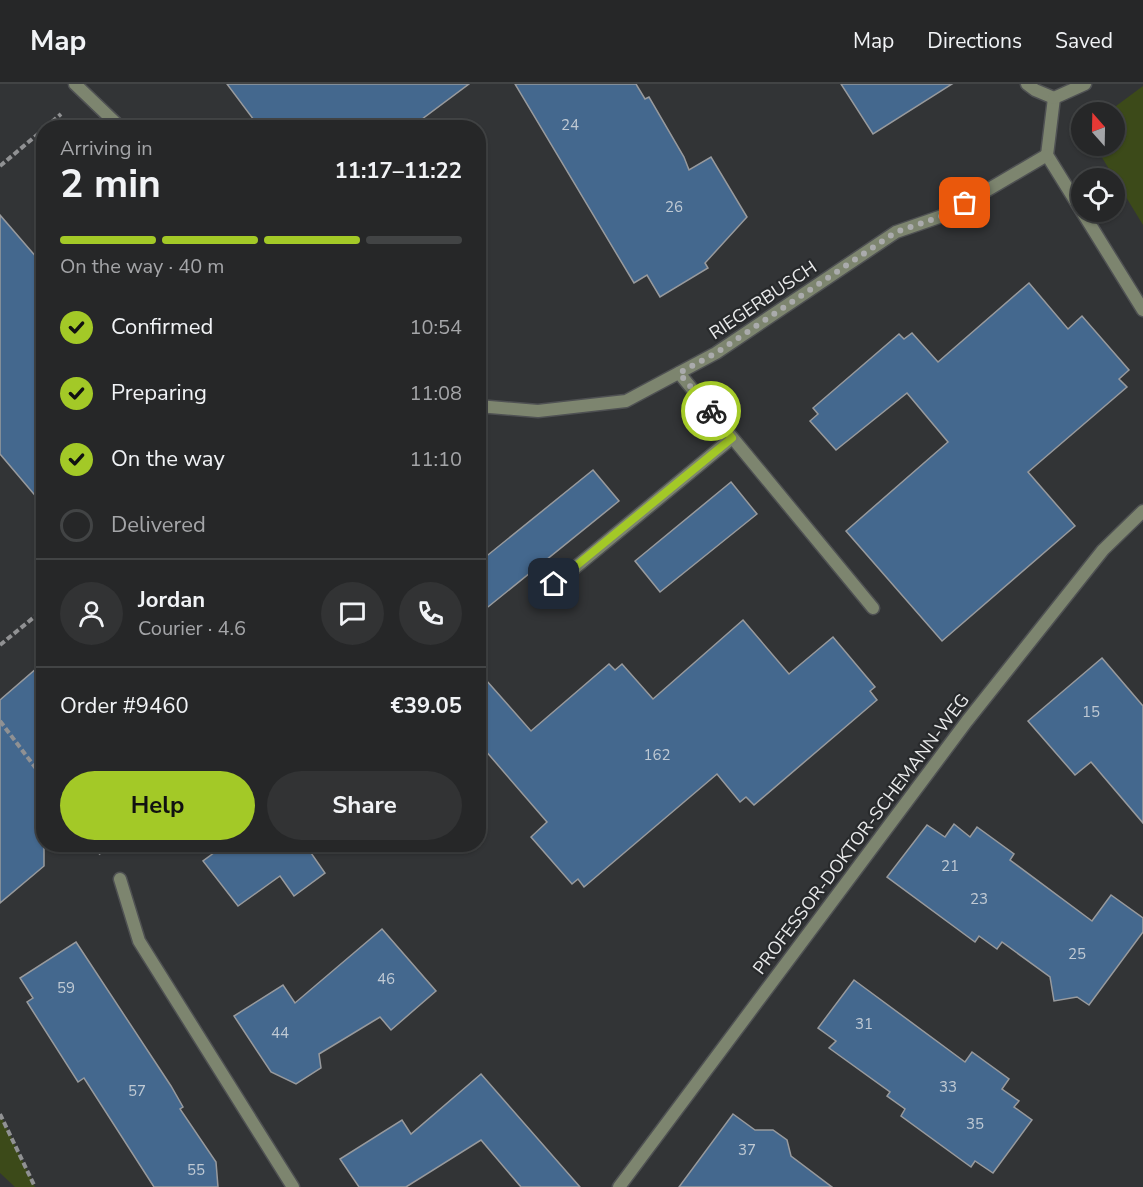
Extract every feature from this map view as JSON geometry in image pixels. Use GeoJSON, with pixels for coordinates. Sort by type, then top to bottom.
{"type":"FeatureCollection","features":[{"type":"Feature","properties":{"kind":"street"},"geometry":{"type":"LineString","coordinates":[[75,84],[113,120]]}},
{"type":"Feature","properties":{"kind":"street"},"geometry":{"type":"LineString","coordinates":[[1027,84],[1054,98],[1085,84]]}},
{"type":"Feature","properties":{"kind":"street"},"geometry":{"type":"LineString","coordinates":[[1054,98],[1047,155],[1143,310]]}},
{"type":"Feature","properties":{"kind":"street","name":"RIEGERBUSCH"},"geometry":{"type":"LineString","coordinates":[[486,407],[538,411],[626,401],[716,353],[896,232],[945,215],[1047,155]]}},
{"type":"Feature","properties":{"kind":"street"},"geometry":{"type":"LineString","coordinates":[[679,373],[873,608]]}},
{"type":"Feature","properties":{"kind":"street"},"geometry":{"type":"LineString","coordinates":[[537,599],[732,438]]}},
{"type":"Feature","properties":{"kind":"street","name":"PROFESSOR-DOKTOR-SCHEMANN-WEG"},"geometry":{"type":"LineString","coordinates":[[619,1187],[967,721],[1103,550],[1143,511]]}},
{"type":"Feature","properties":{"kind":"street"},"geometry":{"type":"LineString","coordinates":[[120,879],[139,941],[293,1187]]}},
{"type":"Feature","properties":{"kind":"path"},"geometry":{"type":"LineString","coordinates":[[0,166],[36,136]]}},
{"type":"Feature","properties":{"kind":"path"},"geometry":{"type":"LineString","coordinates":[[0,645],[36,616]]}},
{"type":"Feature","properties":{"kind":"path"},"geometry":{"type":"LineString","coordinates":[[0,722],[36,768]]}},
{"type":"Feature","properties":{"kind":"path"},"geometry":{"type":"LineString","coordinates":[[0,1114],[35,1187]]}},
{"type":"Feature","properties":{"kind":"green space"},"geometry":{"type":"Polygon","coordinates":[[[1143,86],[1143,225],[1125,195],[1125,168],[1108,168],[1101,156],[1125,156],[1125,102],[1121,102],[1143,86]]]}},
{"type":"Feature","properties":{"kind":"green space"},"geometry":{"type":"Polygon","coordinates":[[[0,1114],[35,1187],[15,1187],[0,1173],[0,1114]]]}},
{"type":"Feature","properties":{"kind":"building"},"geometry":{"type":"Polygon","coordinates":[[[227,84],[469,84],[421,120],[254,120],[227,84]]]}},
{"type":"Feature","properties":{"kind":"building"},"geometry":{"type":"Polygon","coordinates":[[[515,84],[636,84],[645,99],[649,97],[684,157],[689,170],[711,157],[747,217],[705,263],[708,268],[660,297],[647,275],[634,283],[515,84]]]}},
{"type":"Feature","properties":{"kind":"building"},"geometry":{"type":"Polygon","coordinates":[[[841,84],[952,84],[873,134],[841,84]]]}},
{"type":"Feature","properties":{"kind":"building"},"geometry":{"type":"Polygon","coordinates":[[[0,215],[36,257],[36,497],[0,454],[0,215]]]}},
{"type":"Feature","properties":{"kind":"building"},"geometry":{"type":"Polygon","coordinates":[[[1029,283],[1068,329],[1082,316],[1129,370],[1119,379],[1127,387],[1028,472],[1075,526],[942,641],[846,531],[948,442],[907,393],[836,450],[810,421],[818,414],[813,408],[899,334],[904,339],[912,333],[938,362],[1029,283]]]}},
{"type":"Feature","properties":{"kind":"building"},"geometry":{"type":"Polygon","coordinates":[[[593,470],[619,501],[486,609],[486,557],[593,470]]]}},
{"type":"Feature","properties":{"kind":"building"},"geometry":{"type":"Polygon","coordinates":[[[731,482],[757,514],[660,592],[635,561],[731,482]]]}},
{"type":"Feature","properties":{"kind":"building"},"geometry":{"type":"Polygon","coordinates":[[[743,620],[789,674],[833,637],[875,687],[870,691],[877,700],[754,805],[746,797],[740,802],[717,774],[584,887],[578,879],[572,884],[531,837],[547,822],[486,751],[486,680],[531,731],[609,664],[615,670],[622,664],[653,699],[743,620]]]}},
{"type":"Feature","properties":{"kind":"building"},"geometry":{"type":"Polygon","coordinates":[[[1102,658],[1143,706],[1143,823],[1091,762],[1075,775],[1028,721],[1102,658]]]}},
{"type":"Feature","properties":{"kind":"building"},"geometry":{"type":"Polygon","coordinates":[[[36,669],[36,852],[44,852],[44,866],[0,903],[0,700],[36,669]]]}},
{"type":"Feature","properties":{"kind":"building"},"geometry":{"type":"Polygon","coordinates":[[[954,824],[970,837],[977,827],[1014,854],[1010,860],[1092,921],[1111,895],[1143,918],[1143,932],[1089,1005],[1077,997],[1054,1001],[1050,977],[1002,942],[997,949],[979,936],[975,942],[887,877],[927,825],[945,837],[954,824]]]}},
{"type":"Feature","properties":{"kind":"building"},"geometry":{"type":"Polygon","coordinates":[[[215,852],[312,852],[325,873],[294,896],[280,876],[238,906],[203,861],[215,852]]]}},
{"type":"Feature","properties":{"kind":"building"},"geometry":{"type":"Polygon","coordinates":[[[382,929],[436,991],[391,1030],[380,1017],[319,1054],[321,1068],[296,1084],[271,1072],[234,1016],[283,985],[295,1003],[382,929]]]}},
{"type":"Feature","properties":{"kind":"building"},"geometry":{"type":"Polygon","coordinates":[[[76,942],[171,1086],[183,1107],[180,1109],[216,1162],[218,1187],[154,1187],[84,1078],[78,1082],[27,1002],[33,998],[20,978],[76,942]]]}},
{"type":"Feature","properties":{"kind":"building"},"geometry":{"type":"Polygon","coordinates":[[[854,980],[965,1062],[972,1052],[1009,1079],[1002,1089],[1019,1101],[1014,1107],[1032,1120],[993,1173],[975,1161],[971,1167],[901,1116],[905,1109],[887,1096],[890,1092],[829,1048],[836,1041],[818,1028],[854,980]]]}},
{"type":"Feature","properties":{"kind":"building"},"geometry":{"type":"Polygon","coordinates":[[[481,1074],[580,1187],[521,1187],[481,1140],[406,1187],[359,1187],[340,1159],[402,1120],[411,1134],[481,1074]]]}},
{"type":"Feature","properties":{"kind":"building"},"geometry":{"type":"Polygon","coordinates":[[[733,1114],[755,1130],[773,1130],[787,1140],[791,1156],[832,1187],[679,1187],[733,1114]]]}},
{"type":"Feature","properties":{"kind":"way so far"},"geometry":{"type":"LineString","coordinates":[[711,411],[679,373],[716,353],[896,232],[945,215],[965,203]]}},
{"type":"Feature","properties":{"kind":"route"},"geometry":{"type":"LineString","coordinates":[[554,584],[732,438],[711,411]]}}]}
